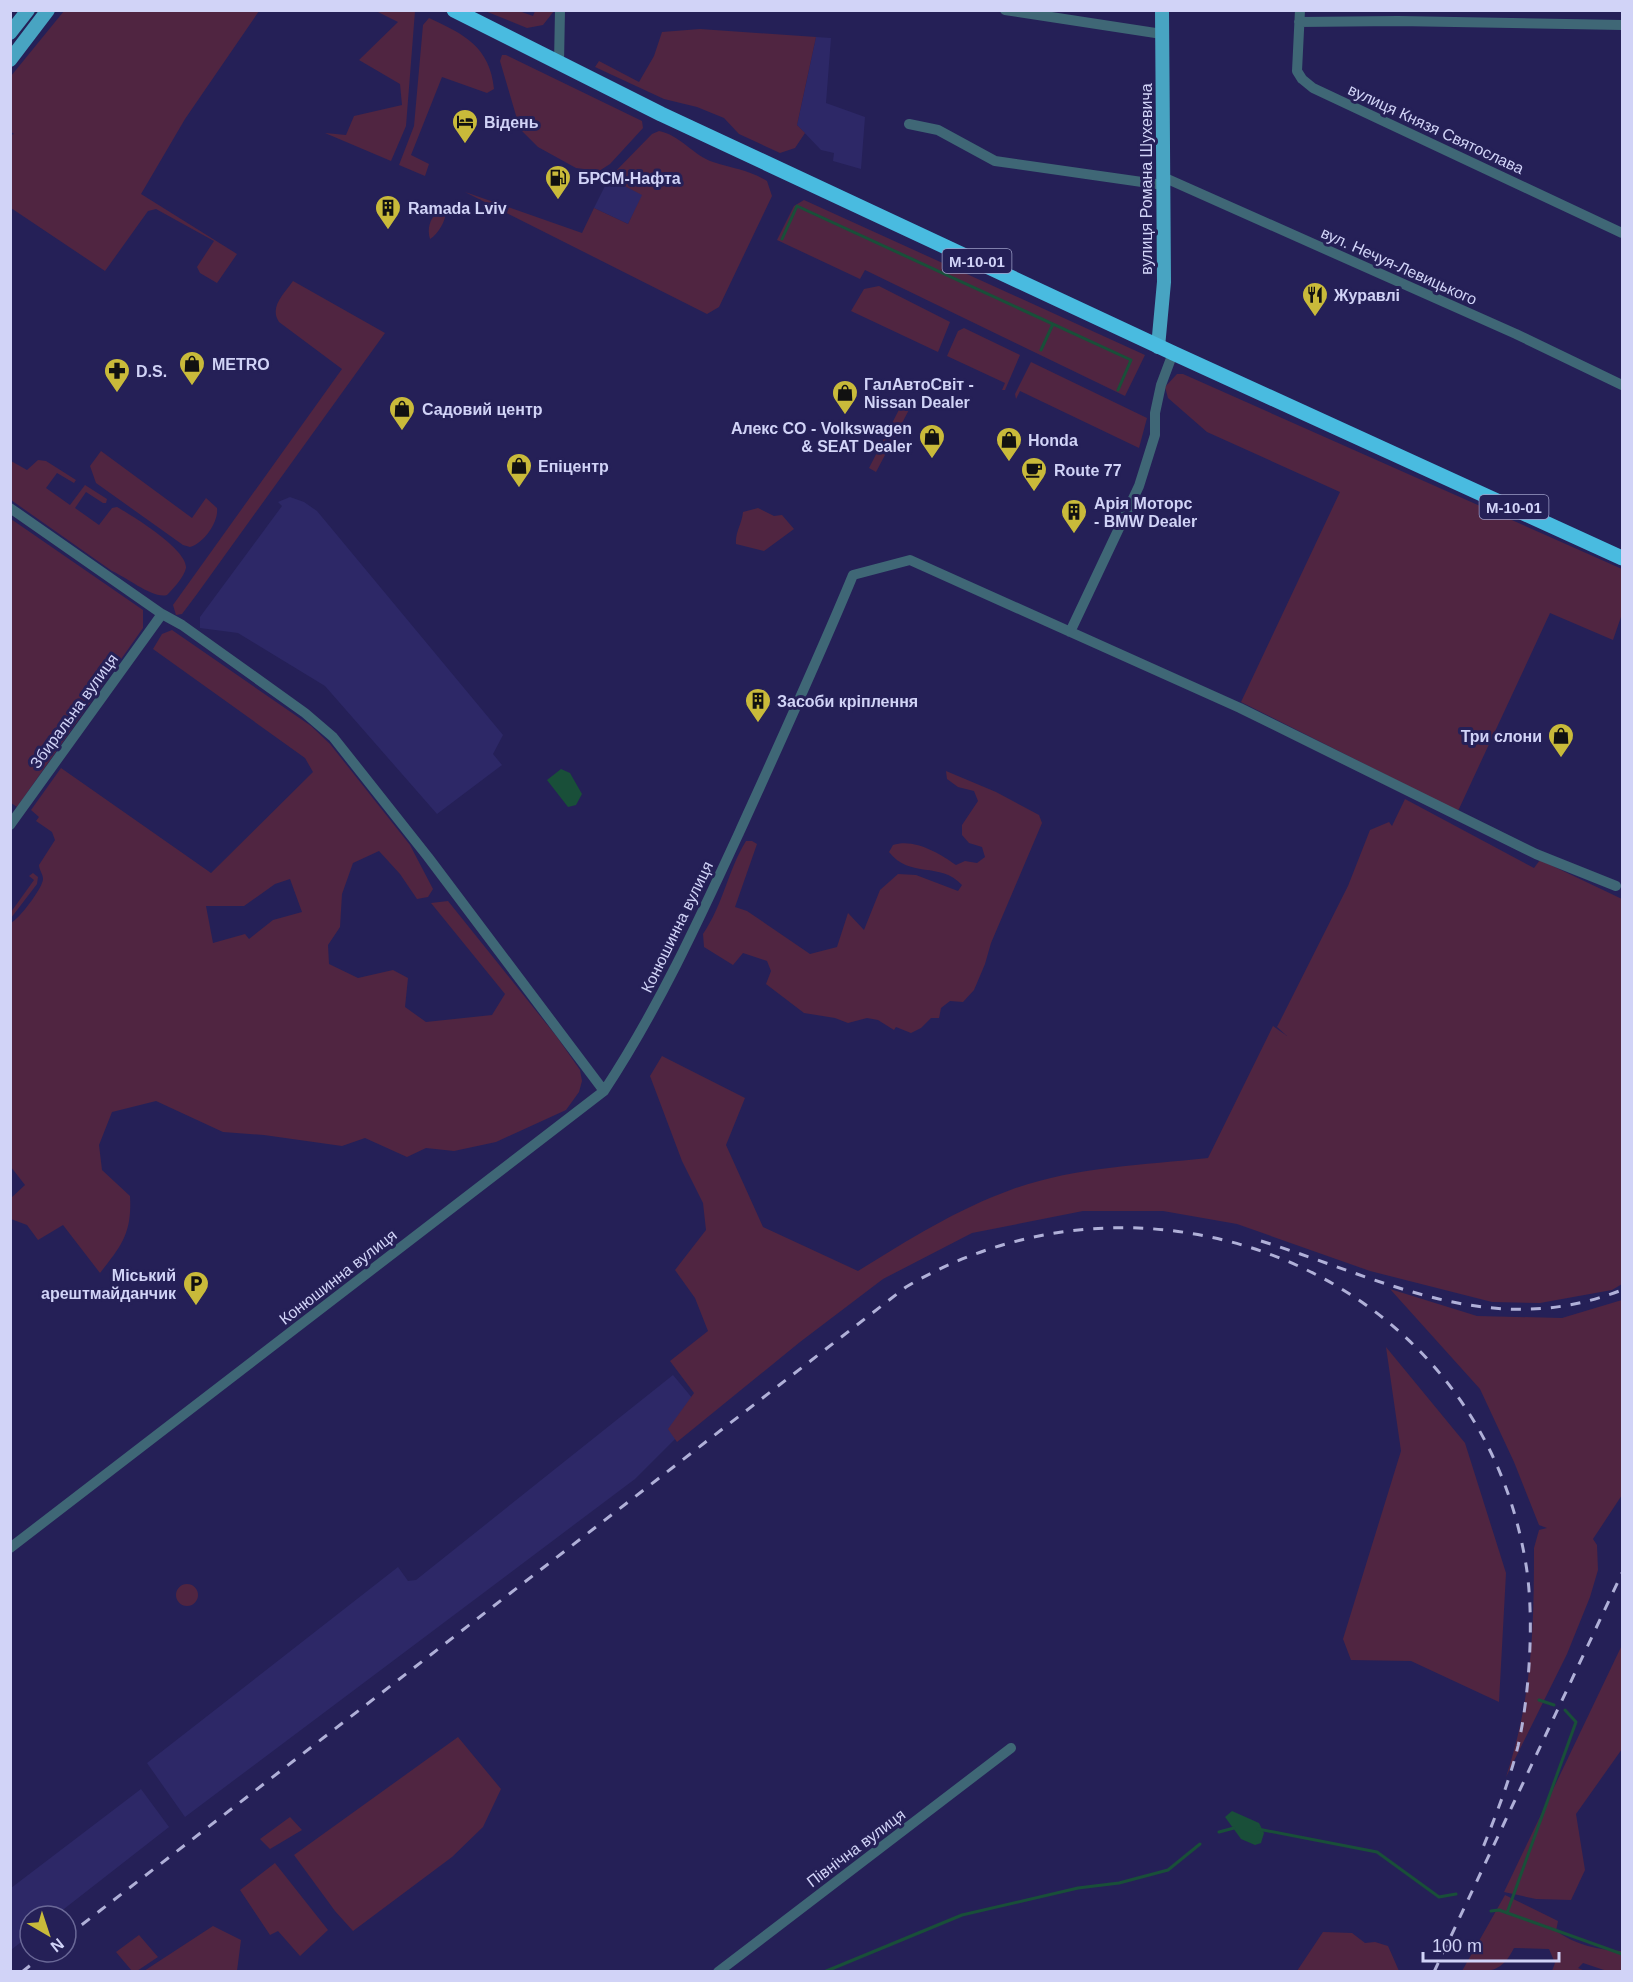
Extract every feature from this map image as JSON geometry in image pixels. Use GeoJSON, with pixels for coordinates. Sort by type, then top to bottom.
{"type":"FeatureCollection","features":[{"type":"Feature","properties":{"kind":"highway","name":"М-10-01"},"geometry":{"type":"LineString","coordinates":[[454,10],[661,114],[1173,353],[1623,558]]}},
{"type":"Feature","properties":{"kind":"main road"},"geometry":{"type":"LineString","coordinates":[[10,33],[28,10]]}},
{"type":"Feature","properties":{"kind":"main road"},"geometry":{"type":"LineString","coordinates":[[10,60],[48,10]]}},
{"type":"Feature","properties":{"kind":"main road","name":"вулиця Романа Шухевича"},"geometry":{"type":"LineString","coordinates":[[1158,346],[1164,282],[1162,10]]}},
{"type":"Feature","properties":{"kind":"street"},"geometry":{"type":"LineString","coordinates":[[559,63],[561,10]]}},
{"type":"Feature","properties":{"kind":"street"},"geometry":{"type":"LineString","coordinates":[[1005,10],[1162,34]]}},
{"type":"Feature","properties":{"kind":"street","name":"вулиця Князя Святослава"},"geometry":{"type":"LineString","coordinates":[[1300,10],[1296,71],[1302,80],[1313,88],[1623,232]]}},
{"type":"Feature","properties":{"kind":"street"},"geometry":{"type":"LineString","coordinates":[[1299,22],[1398,21],[1623,25]]}},
{"type":"Feature","properties":{"kind":"street","name":"вул. Нечуя-Левицького"},"geometry":{"type":"LineString","coordinates":[[909,124],[938,130],[995,161],[1163,181],[1515,334],[1623,385]]}},
{"type":"Feature","properties":{"kind":"street"},"geometry":{"type":"LineString","coordinates":[[1173,353],[1161,385],[1155,413],[1155,435],[1139,486],[1070,632],[1240,708],[1536,854],[1616,886]]}},
{"type":"Feature","properties":{"kind":"street"},"geometry":{"type":"LineString","coordinates":[[10,507],[162,614],[182,625],[305,713],[333,737],[434,865],[604,1091]]}},
{"type":"Feature","properties":{"kind":"street","name":"Конюшинна вулиця"},"geometry":{"type":"LineString","coordinates":[[10,1548],[604,1091],[641,1034],[707,902],[810,677],[853,575],[910,560],[1070,632]]}},
{"type":"Feature","properties":{"kind":"street","name":"Збиральна вулиця"},"geometry":{"type":"LineString","coordinates":[[10,825],[162,614]]}},
{"type":"Feature","properties":{"kind":"street","name":"Північна вулиця"},"geometry":{"type":"LineString","coordinates":[[718,1971],[1011,1748]]}},
{"type":"Feature","properties":{"kind":"shaded area"},"geometry":{"type":"Polygon","coordinates":[[[64,11],[259,11],[185,119],[141,194],[237,254],[217,283],[200,273],[197,267],[214,241],[156,209],[148,211],[105,271],[11,208],[11,135],[14,134],[11,132],[11,76],[64,11]]]}},
{"type":"Feature","properties":{"kind":"shaded area"},"geometry":{"type":"Polygon","coordinates":[[[376,11],[415,11],[406,126],[391,161],[325,133],[346,135],[354,116],[402,105],[400,84],[359,60],[398,22],[376,11]]]}},
{"type":"Feature","properties":{"kind":"shaded area"},"geometry":{"type":"Polygon","coordinates":[[[485,11],[519,11],[533,16],[535,11],[554,11],[543,25],[527,28],[485,11]]]}},
{"type":"Feature","properties":{"kind":"shaded area"},"geometry":{"type":"Polygon","coordinates":[[[429,18],[464,36],[481,52],[487,62],[494,89],[487,93],[442,77],[411,155],[429,164],[425,176],[399,165],[414,126],[423,25],[429,18]]]}},
{"type":"Feature","properties":{"kind":"shaded area"},"geometry":{"type":"Polygon","coordinates":[[[700,29],[816,37],[797,125],[805,133],[795,148],[780,153],[739,134],[724,118],[697,107],[664,99],[595,67],[599,61],[639,82],[654,56],[662,32],[700,29]]]}},
{"type":"Feature","properties":{"kind":"shaded area"},"geometry":{"type":"Polygon","coordinates":[[[816,37],[831,38],[826,103],[865,117],[861,169],[833,161],[834,153],[821,150],[797,125],[816,37]]]}},
{"type":"Feature","properties":{"kind":"shaded area"},"geometry":{"type":"Polygon","coordinates":[[[502,55],[642,121],[643,128],[610,164],[599,171],[576,168],[538,147],[520,129],[500,61],[502,55]]]}},
{"type":"Feature","properties":{"kind":"shaded area"},"geometry":{"type":"Polygon","coordinates":[[[659,131],[674,137],[706,159],[767,181],[772,196],[719,307],[707,314],[465,192],[582,233],[594,208],[628,224],[642,195],[609,178],[652,134],[659,131]]]}},
{"type":"Feature","properties":{"kind":"shaded area"},"geometry":{"type":"Polygon","coordinates":[[[609,178],[643,195],[628,224],[594,208],[609,178]]]}},
{"type":"Feature","properties":{"kind":"shaded area"},"geometry":{"type":"Polygon","coordinates":[[[804,200],[1145,355],[1125,396],[865,270],[860,279],[777,240],[794,206],[804,200]]]}},
{"type":"Feature","properties":{"kind":"shaded area"},"geometry":{"type":"Polygon","coordinates":[[[442,208],[446,208],[444,221],[430,239],[431,221],[442,208]]]}},
{"type":"Feature","properties":{"kind":"shaded area"},"geometry":{"type":"Polygon","coordinates":[[[293,281],[385,333],[197,594],[182,614],[176,615],[173,605],[342,369],[279,322],[276,316],[277,306],[293,281]]]}},
{"type":"Feature","properties":{"kind":"shaded area"},"geometry":{"type":"Polygon","coordinates":[[[879,286],[950,322],[938,352],[851,311],[864,289],[879,286]]]}},
{"type":"Feature","properties":{"kind":"shaded area"},"geometry":{"type":"Polygon","coordinates":[[[964,328],[1020,355],[1005,390],[1002,390],[1005,383],[947,356],[958,331],[964,328]]]}},
{"type":"Feature","properties":{"kind":"shaded area"},"geometry":{"type":"Polygon","coordinates":[[[1031,362],[1147,418],[1139,448],[1020,391],[1016,399],[1015,394],[1031,362]]]}},
{"type":"Feature","properties":{"kind":"shaded area"},"geometry":{"type":"Polygon","coordinates":[[[1177,374],[1183,374],[1622,569],[1622,614],[1613,640],[1550,613],[1458,811],[1241,702],[1340,492],[1207,432],[1168,398],[1165,387],[1177,374]]]}},
{"type":"Feature","properties":{"kind":"shaded area"},"geometry":{"type":"Polygon","coordinates":[[[905,398],[911,401],[911,406],[876,472],[869,468],[905,398]]]}},
{"type":"Feature","properties":{"kind":"shaded area"},"geometry":{"type":"Polygon","coordinates":[[[101,451],[192,518],[206,498],[217,508],[213,526],[209,532],[195,545],[190,547],[183,545],[96,483],[90,466],[101,451]]]}},
{"type":"Feature","properties":{"kind":"shaded area"},"geometry":{"type":"Polygon","coordinates":[[[38,460],[46,461],[76,480],[74,483],[57,473],[46,488],[70,505],[85,485],[107,499],[106,503],[103,503],[86,492],[75,508],[99,525],[112,508],[117,507],[158,534],[178,552],[186,568],[181,579],[167,595],[148,591],[112,571],[11,500],[11,461],[27,470],[38,460]]]}},
{"type":"Feature","properties":{"kind":"shaded area"},"geometry":{"type":"Polygon","coordinates":[[[290,497],[304,502],[317,511],[503,735],[493,754],[502,765],[437,814],[325,686],[238,633],[200,628],[200,617],[282,506],[278,502],[290,497]]]}},
{"type":"Feature","properties":{"kind":"shaded area"},"geometry":{"type":"Polygon","coordinates":[[[758,508],[774,516],[782,515],[794,529],[764,551],[736,544],[743,512],[758,508]]]}},
{"type":"Feature","properties":{"kind":"shaded area"},"geometry":{"type":"Polygon","coordinates":[[[11,519],[143,610],[143,628],[17,807],[11,803],[11,519]]]}},
{"type":"Feature","properties":{"kind":"shaded area"},"geometry":{"type":"Polygon","coordinates":[[[172,630],[311,726],[330,744],[410,845],[433,889],[428,897],[417,899],[400,874],[379,851],[353,863],[342,894],[340,927],[328,945],[329,964],[358,978],[393,970],[408,978],[405,1007],[426,1022],[492,1015],[505,994],[431,903],[448,901],[557,1037],[580,1070],[582,1081],[579,1092],[566,1110],[496,1142],[454,1151],[426,1148],[407,1157],[365,1138],[342,1146],[264,1135],[223,1132],[156,1101],[112,1112],[99,1145],[102,1170],[130,1196],[130,1209],[124,1238],[100,1273],[63,1225],[38,1240],[27,1225],[11,1219],[11,1198],[25,1185],[11,1167],[11,923],[39,889],[43,879],[39,865],[55,840],[52,832],[36,821],[39,817],[31,810],[61,768],[211,873],[313,772],[305,758],[153,649],[162,634],[172,630]],[[290,879],[275,884],[244,906],[206,906],[213,943],[245,934],[249,939],[273,920],[302,912],[290,879]]]}},
{"type":"Feature","properties":{"kind":"shaded area"},"geometry":{"type":"Polygon","coordinates":[[[561,769],[570,773],[582,794],[576,805],[568,807],[547,780],[561,769]]]}},
{"type":"Feature","properties":{"kind":"shaded area"},"geometry":{"type":"Polygon","coordinates":[[[946,771],[996,792],[1039,815],[1042,823],[991,943],[974,990],[963,1002],[950,1001],[941,1008],[939,1018],[931,1018],[921,1028],[911,1033],[896,1027],[894,1030],[878,1020],[867,1018],[848,1023],[835,1018],[804,1013],[766,984],[771,971],[767,961],[743,953],[733,965],[704,947],[703,934],[716,911],[734,864],[746,841],[757,844],[735,907],[747,911],[810,954],[837,947],[848,913],[864,930],[880,890],[898,874],[916,875],[958,891],[962,885],[953,878],[935,871],[906,865],[889,852],[893,845],[909,843],[934,852],[956,865],[965,861],[977,863],[985,857],[982,847],[969,843],[962,835],[962,825],[978,801],[974,791],[958,787],[947,779],[946,771]]]}},
{"type":"Feature","properties":{"kind":"shaded area"},"geometry":{"type":"Polygon","coordinates":[[[1405,799],[1534,868],[1540,860],[1622,899],[1622,1284],[1612,1290],[1540,1303],[1492,1302],[1370,1271],[1237,1224],[1163,1211],[1083,1211],[972,1233],[883,1279],[800,1342],[677,1442],[668,1429],[694,1393],[670,1361],[708,1331],[695,1298],[675,1270],[706,1230],[703,1203],[682,1161],[650,1076],[662,1056],[745,1098],[726,1145],[763,1227],[858,1271],[953,1216],[1013,1189],[1085,1171],[1208,1158],[1273,1026],[1287,1036],[1277,1027],[1348,886],[1370,830],[1389,822],[1392,826],[1405,799]]]}},
{"type":"Feature","properties":{"kind":"shaded area"},"geometry":{"type":"Polygon","coordinates":[[[33,873],[38,877],[37,884],[11,918],[11,912],[34,880],[29,876],[33,873]]]}},
{"type":"Feature","properties":{"kind":"shaded area"},"geometry":{"type":"Polygon","coordinates":[[[1390,1289],[1477,1316],[1562,1318],[1622,1300],[1622,1495],[1593,1539],[1597,1545],[1598,1570],[1590,1597],[1567,1654],[1506,1777],[1521,1720],[1530,1664],[1534,1548],[1539,1530],[1547,1528],[1539,1525],[1514,1462],[1480,1389],[1390,1289]]]}},
{"type":"Feature","properties":{"kind":"shaded area"},"geometry":{"type":"Polygon","coordinates":[[[1386,1347],[1465,1443],[1506,1573],[1499,1702],[1411,1661],[1351,1660],[1343,1639],[1401,1451],[1386,1347]]]}},
{"type":"Feature","properties":{"kind":"shaded area"},"geometry":{"type":"Polygon","coordinates":[[[673,1375],[703,1411],[635,1479],[185,1817],[147,1763],[398,1567],[408,1581],[416,1580],[673,1375]]]}},
{"type":"Feature","properties":{"kind":"shaded area"},"geometry":{"type":"Polygon","coordinates":[[[187,1584],[195,1587],[198,1595],[195,1603],[187,1606],[179,1603],[176,1595],[179,1587],[187,1584]]]}},
{"type":"Feature","properties":{"kind":"shaded area"},"geometry":{"type":"Polygon","coordinates":[[[1622,1645],[1622,1749],[1576,1814],[1585,1870],[1571,1900],[1536,1899],[1504,1892],[1622,1645]]]}},
{"type":"Feature","properties":{"kind":"shaded area"},"geometry":{"type":"Polygon","coordinates":[[[458,1737],[501,1789],[483,1827],[452,1857],[353,1931],[335,1911],[294,1855],[458,1737]]]}},
{"type":"Feature","properties":{"kind":"shaded area"},"geometry":{"type":"Polygon","coordinates":[[[141,1789],[169,1827],[70,1904],[18,1904],[18,1944],[11,1950],[11,1888],[141,1789]]]}},
{"type":"Feature","properties":{"kind":"shaded area"},"geometry":{"type":"Polygon","coordinates":[[[1232,1811],[1259,1823],[1264,1833],[1261,1843],[1255,1845],[1241,1839],[1225,1817],[1232,1811]]]}},
{"type":"Feature","properties":{"kind":"shaded area"},"geometry":{"type":"Polygon","coordinates":[[[290,1817],[302,1830],[270,1849],[260,1839],[290,1817]]]}},
{"type":"Feature","properties":{"kind":"shaded area"},"geometry":{"type":"Polygon","coordinates":[[[275,1863],[328,1930],[300,1956],[278,1931],[270,1935],[240,1890],[275,1863]]]}},
{"type":"Feature","properties":{"kind":"shaded area"},"geometry":{"type":"Polygon","coordinates":[[[1505,1895],[1558,1921],[1556,1931],[1572,1940],[1596,1948],[1622,1951],[1622,1971],[1607,1971],[1583,1963],[1578,1968],[1585,1971],[1552,1971],[1555,1963],[1549,1949],[1514,1948],[1504,1963],[1493,1970],[1462,1971],[1505,1895]]]}},
{"type":"Feature","properties":{"kind":"shaded area"},"geometry":{"type":"Polygon","coordinates":[[[213,1926],[241,1940],[237,1971],[144,1971],[213,1926]]]}},
{"type":"Feature","properties":{"kind":"shaded area"},"geometry":{"type":"Polygon","coordinates":[[[1323,1932],[1352,1933],[1365,1943],[1375,1942],[1388,1946],[1399,1971],[1297,1971],[1323,1932]]]}},
{"type":"Feature","properties":{"kind":"shaded area"},"geometry":{"type":"Polygon","coordinates":[[[139,1935],[158,1957],[137,1971],[132,1971],[116,1952],[139,1935]]]}},
{"type":"Feature","properties":{"kind":"waterway"},"geometry":{"type":"LineString","coordinates":[[782,239],[797,206],[1131,360],[1118,390]]}},
{"type":"Feature","properties":{"kind":"waterway"},"geometry":{"type":"LineString","coordinates":[[1041,350],[1053,324]]}},
{"type":"Feature","properties":{"kind":"waterway"},"geometry":{"type":"LineString","coordinates":[[1539,1700],[1554,1705]]}},
{"type":"Feature","properties":{"kind":"waterway"},"geometry":{"type":"LineString","coordinates":[[1507,1913],[1576,1722],[1565,1710]]}},
{"type":"Feature","properties":{"kind":"waterway"},"geometry":{"type":"LineString","coordinates":[[1219,1832],[1234,1828]]}},
{"type":"Feature","properties":{"kind":"waterway"},"geometry":{"type":"LineString","coordinates":[[1258,1829],[1377,1852],[1439,1897],[1456,1894]]}},
{"type":"Feature","properties":{"kind":"waterway"},"geometry":{"type":"LineString","coordinates":[[824,1972],[962,1915],[1078,1888],[1119,1883],[1168,1870],[1200,1844]]}},
{"type":"Feature","properties":{"kind":"waterway"},"geometry":{"type":"LineString","coordinates":[[1491,1911],[1499,1910],[1622,1954]]}},
{"type":"Feature","properties":{"kind":"railway"},"geometry":{"type":"LineString","coordinates":[[78,1928],[906,1287],[1000,1246],[1098,1228],[1195,1234],[1288,1261],[1371,1309],[1441,1375],[1494,1459],[1525,1559],[1530,1603],[1530,1652],[1526,1702],[1518,1746],[1506,1788],[1480,1855]]}},
{"type":"Feature","properties":{"kind":"railway"},"geometry":{"type":"LineString","coordinates":[[1261,1241],[1395,1287],[1438,1299],[1483,1307],[1528,1309],[1574,1304],[1622,1290]]}},
{"type":"Feature","properties":{"kind":"railway"},"geometry":{"type":"LineString","coordinates":[[1434,1972],[1622,1573]]}},
{"type":"Feature","properties":{"kind":"railway"},"geometry":{"type":"LineString","coordinates":[[22,1972],[32,1964]]}},
{"type":"Feature","properties":{"kind":"place","name":"Відень"},"geometry":{"type":"Point","coordinates":[465,145]}},
{"type":"Feature","properties":{"kind":"place","name":"БРСМ-Нафта"},"geometry":{"type":"Point","coordinates":[558,201]}},
{"type":"Feature","properties":{"kind":"place","name":"Ramada Lviv"},"geometry":{"type":"Point","coordinates":[388,231]}},
{"type":"Feature","properties":{"kind":"place","name":"Журавлі"},"geometry":{"type":"Point","coordinates":[1315,318]}},
{"type":"Feature","properties":{"kind":"place","name":"METRO"},"geometry":{"type":"Point","coordinates":[192,387]}},
{"type":"Feature","properties":{"kind":"place","name":"D.S."},"geometry":{"type":"Point","coordinates":[117,394]}},
{"type":"Feature","properties":{"kind":"place","name":"ГалАвтоСвіт - Nissan Dealer"},"geometry":{"type":"Point","coordinates":[845,416]}},
{"type":"Feature","properties":{"kind":"place","name":"Садовий центр"},"geometry":{"type":"Point","coordinates":[402,432]}},
{"type":"Feature","properties":{"kind":"place","name":"Алекс CO - Volkswagen & SEAT Dealer"},"geometry":{"type":"Point","coordinates":[932,460]}},
{"type":"Feature","properties":{"kind":"place","name":"Honda"},"geometry":{"type":"Point","coordinates":[1009,463]}},
{"type":"Feature","properties":{"kind":"place","name":"Епіцентр"},"geometry":{"type":"Point","coordinates":[519,489]}},
{"type":"Feature","properties":{"kind":"place","name":"Route 77"},"geometry":{"type":"Point","coordinates":[1034,493]}},
{"type":"Feature","properties":{"kind":"place","name":"Арія Моторс - BMW Dealer"},"geometry":{"type":"Point","coordinates":[1074,535]}},
{"type":"Feature","properties":{"kind":"place","name":"Засоби кріплення"},"geometry":{"type":"Point","coordinates":[758,724]}},
{"type":"Feature","properties":{"kind":"place","name":"Три слони"},"geometry":{"type":"Point","coordinates":[1561,759]}},
{"type":"Feature","properties":{"kind":"place","name":"Міський арештмайданчик"},"geometry":{"type":"Point","coordinates":[196,1307]}}]}
